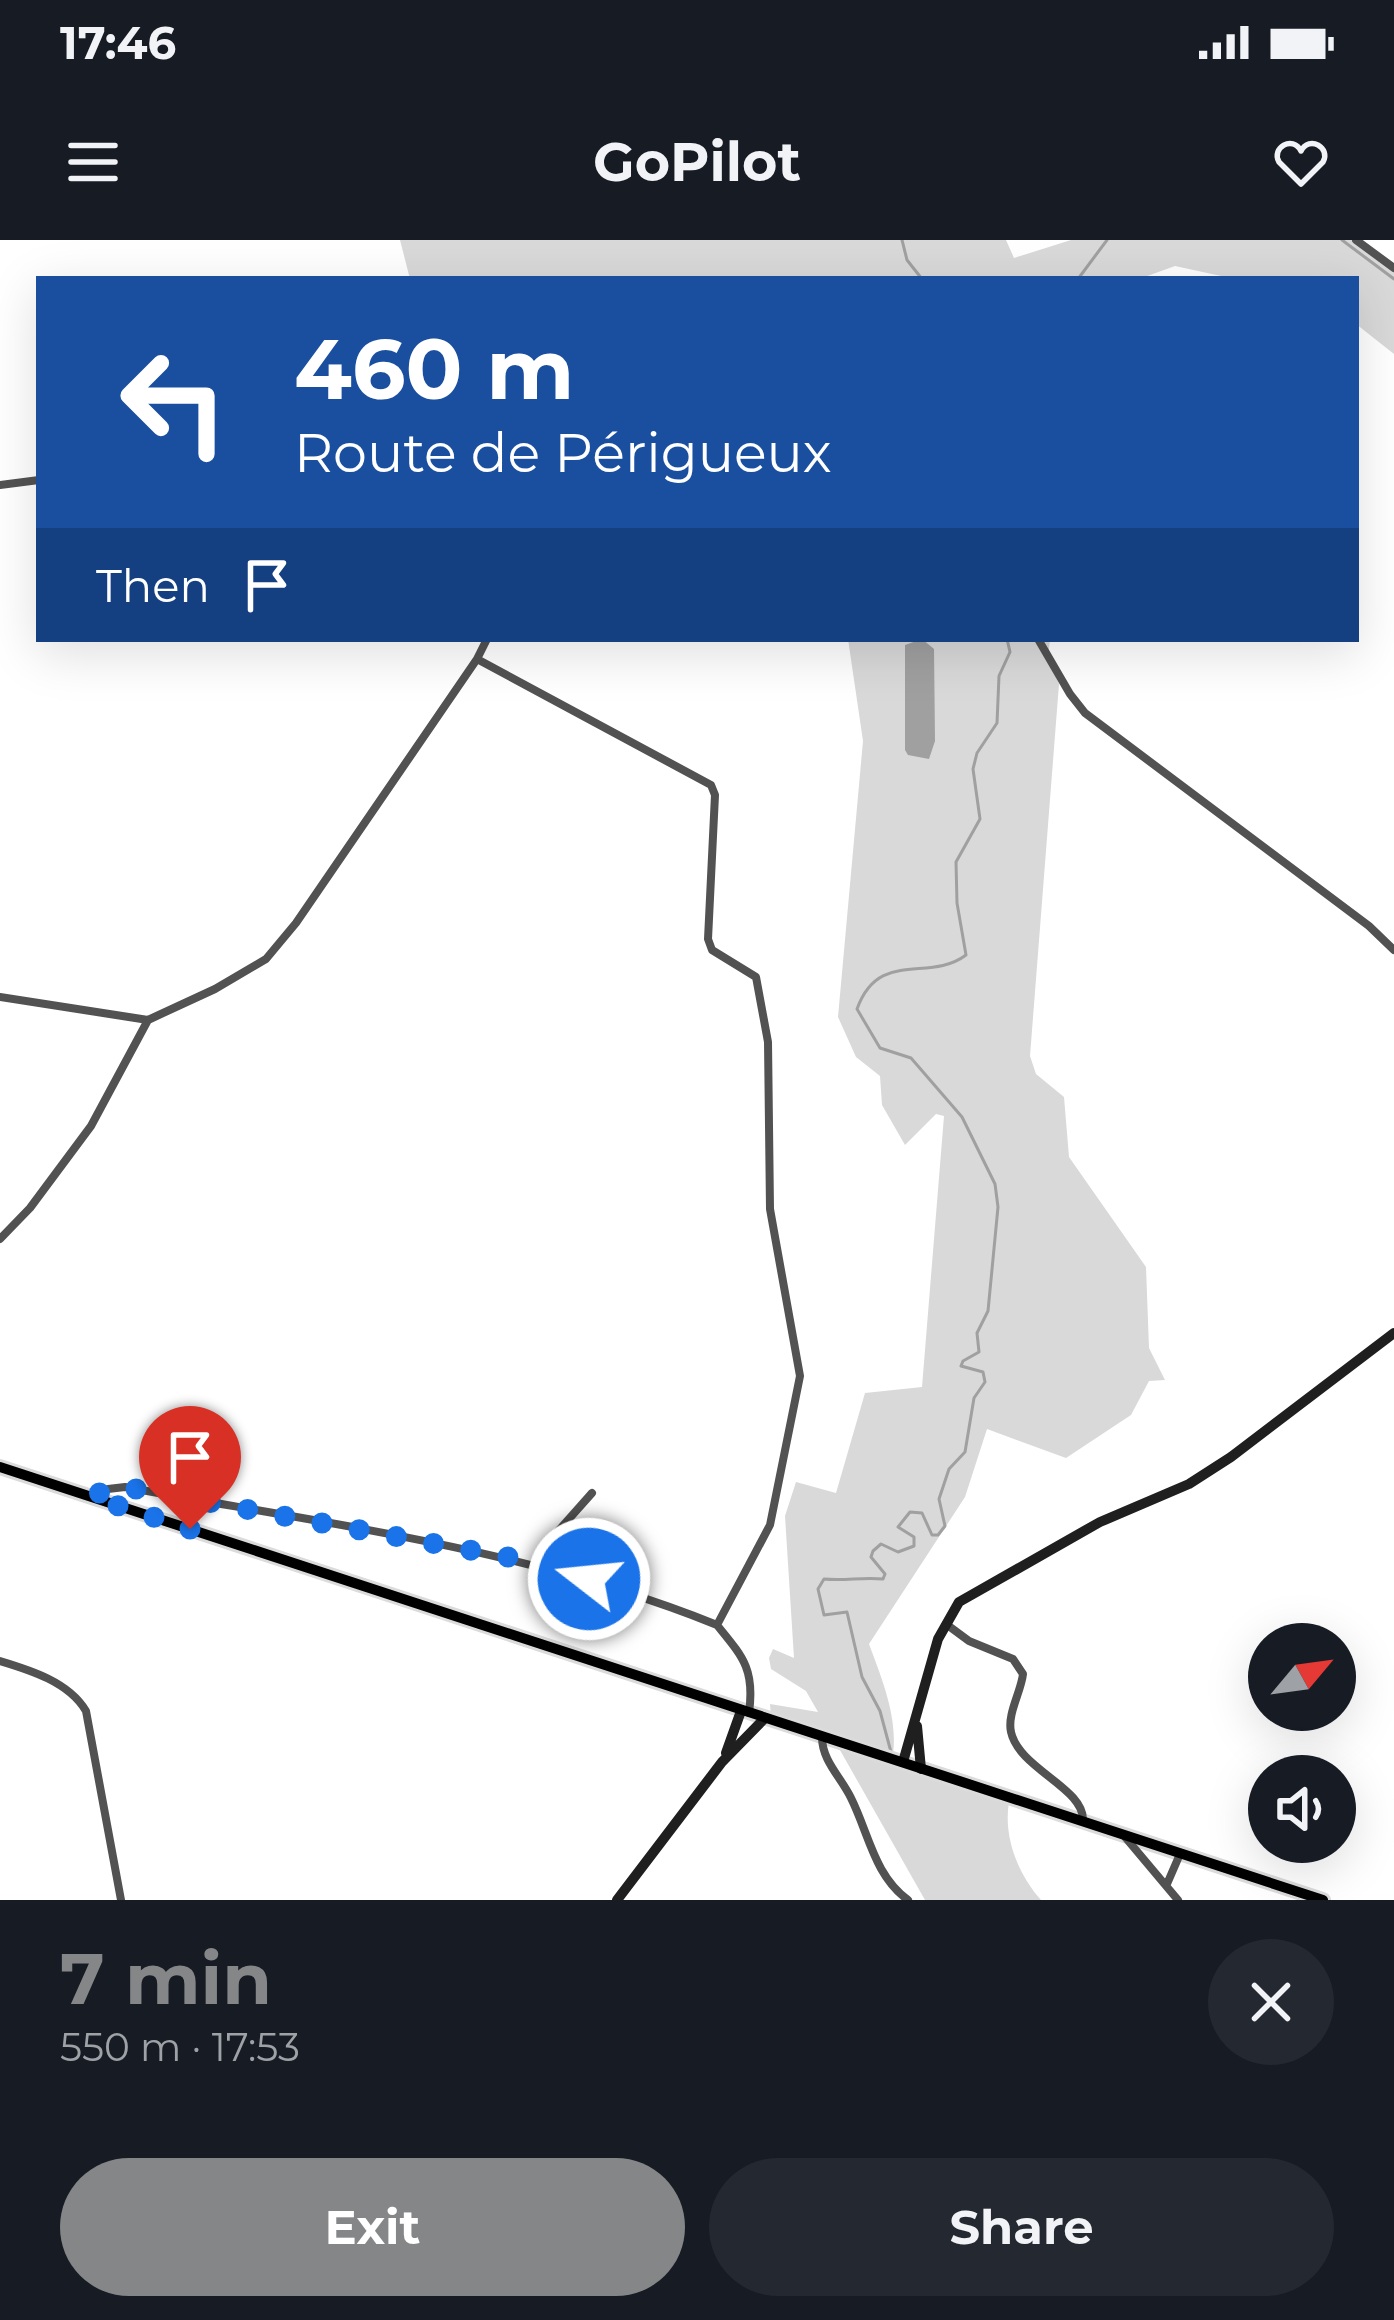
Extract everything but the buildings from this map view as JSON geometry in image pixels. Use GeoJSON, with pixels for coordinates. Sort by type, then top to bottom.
{"type":"FeatureCollection","features":[{"type":"Feature","properties":{"kind":"main road"},"geometry":{"type":"LineString","coordinates":[[0,1467],[1323,1900]]}},
{"type":"Feature","properties":{"kind":"street"},"geometry":{"type":"LineString","coordinates":[[1356,240],[1394,268]]}},
{"type":"Feature","properties":{"kind":"street"},"geometry":{"type":"LineString","coordinates":[[0,485],[36,480]]}},
{"type":"Feature","properties":{"kind":"street"},"geometry":{"type":"LineString","coordinates":[[0,997],[148,1020],[266,959],[296,923],[485,642]]}},
{"type":"Feature","properties":{"kind":"street"},"geometry":{"type":"LineString","coordinates":[[1040,642],[1070,694],[1095,721],[1369,926],[1394,950]]}},
{"type":"Feature","properties":{"kind":"street"},"geometry":{"type":"LineString","coordinates":[[477,658],[711,785],[715,795],[707,939],[712,950],[756,977],[764,1005],[770,1209],[800,1376],[770,1525],[717,1625]]}},
{"type":"Feature","properties":{"kind":"street"},"geometry":{"type":"LineString","coordinates":[[0,1239],[30,1208],[91,1126],[148,1020]]}},
{"type":"Feature","properties":{"kind":"street"},"geometry":{"type":"LineString","coordinates":[[894,1760],[916,1717],[945,1623],[969,1594],[1100,1522],[1189,1484],[1394,1333]]}},
{"type":"Feature","properties":{"kind":"street"},"geometry":{"type":"LineString","coordinates":[[91,1497],[125,1487],[543,1566],[634,1592],[717,1625],[750,1672],[745,1712],[722,1762]]}},
{"type":"Feature","properties":{"kind":"street"},"geometry":{"type":"LineString","coordinates":[[543,1566],[552,1538],[592,1493]]}},
{"type":"Feature","properties":{"kind":"street"},"geometry":{"type":"LineString","coordinates":[[945,1623],[968,1641],[1018,1665],[1023,1674],[1011,1734],[1030,1762],[1079,1804],[1083,1821]]}},
{"type":"Feature","properties":{"kind":"street"},"geometry":{"type":"LineString","coordinates":[[0,1660],[44,1676],[72,1694],[86,1711],[122,1900]]}},
{"type":"Feature","properties":{"kind":"street"},"geometry":{"type":"LineString","coordinates":[[916,1717],[921,1768]]}},
{"type":"Feature","properties":{"kind":"street"},"geometry":{"type":"LineString","coordinates":[[617,1900],[722,1762],[764,1719]]}},
{"type":"Feature","properties":{"kind":"street"},"geometry":{"type":"LineString","coordinates":[[822,1737],[822,1750],[851,1796],[883,1873],[908,1900]]}},
{"type":"Feature","properties":{"kind":"street"},"geometry":{"type":"LineString","coordinates":[[1121,1832],[1178,1900]]}},
{"type":"Feature","properties":{"kind":"street"},"geometry":{"type":"LineString","coordinates":[[1157,1872],[1179,1852]]}},
{"type":"Feature","properties":{"kind":"street"},"geometry":{"type":"LineString","coordinates":[[1167,1885],[1179,1852]]}},
{"type":"Feature","properties":{"kind":"shaded area"},"geometry":{"type":"Polygon","coordinates":[[[400,240],[1006,240],[1014,258],[1071,240],[1351,240],[1394,271],[1394,354],[1359,326],[1359,276],[1221,276],[1175,266],[1147,276],[409,276],[400,240]]]}},
{"type":"Feature","properties":{"kind":"shaded area"},"geometry":{"type":"Polygon","coordinates":[[[848,642],[1050,642],[1048,658],[1059,684],[1030,1056],[1036,1074],[1064,1097],[1069,1157],[1146,1267],[1149,1348],[1165,1380],[1149,1381],[1131,1415],[1066,1458],[987,1429],[965,1497],[869,1644],[892,1719],[891,1765],[1009,1802],[1014,1854],[1041,1900],[925,1900],[832,1736],[771,1717],[770,1704],[818,1712],[806,1691],[771,1669],[769,1658],[773,1649],[794,1658],[785,1516],[796,1482],[836,1493],[865,1393],[922,1387],[944,1116],[936,1114],[905,1145],[882,1105],[880,1076],[856,1057],[838,1017],[863,741],[848,642]]]}},
{"type":"Feature","properties":{"kind":"shaded area"},"geometry":{"type":"Polygon","coordinates":[[[926,642],[934,649],[935,741],[929,759],[908,755],[905,750],[905,645],[926,642]]]}},
{"type":"Feature","properties":{"kind":"waterway"},"geometry":{"type":"LineString","coordinates":[[902,240],[907,260],[920,276]]}},
{"type":"Feature","properties":{"kind":"waterway"},"geometry":{"type":"LineString","coordinates":[[1080,276],[1107,240]]}},
{"type":"Feature","properties":{"kind":"waterway"},"geometry":{"type":"LineString","coordinates":[[1342,240],[1394,279]]}},
{"type":"Feature","properties":{"kind":"waterway"},"geometry":{"type":"LineString","coordinates":[[891,1752],[880,1711],[862,1677],[847,1612],[824,1615],[818,1589],[824,1579],[883,1579],[885,1574],[871,1557],[873,1551],[881,1544],[898,1552],[914,1546],[914,1537],[898,1527],[910,1512],[922,1513],[932,1535],[945,1526],[939,1499],[949,1469],[965,1452],[974,1398],[985,1382],[983,1372],[961,1366],[979,1352],[977,1333],[988,1311],[998,1207],[995,1184],[962,1117],[911,1058],[880,1048],[857,1009],[866,990],[891,972],[936,967],[966,955],[956,862],[980,819],[973,769],[977,753],[997,723],[999,676],[1010,652],[1008,642]]}},
{"type":"Feature","properties":{"kind":"route"},"geometry":{"type":"LineString","coordinates":[[190,1529],[91,1497],[125,1487],[508,1557],[589,1579]]}}]}
